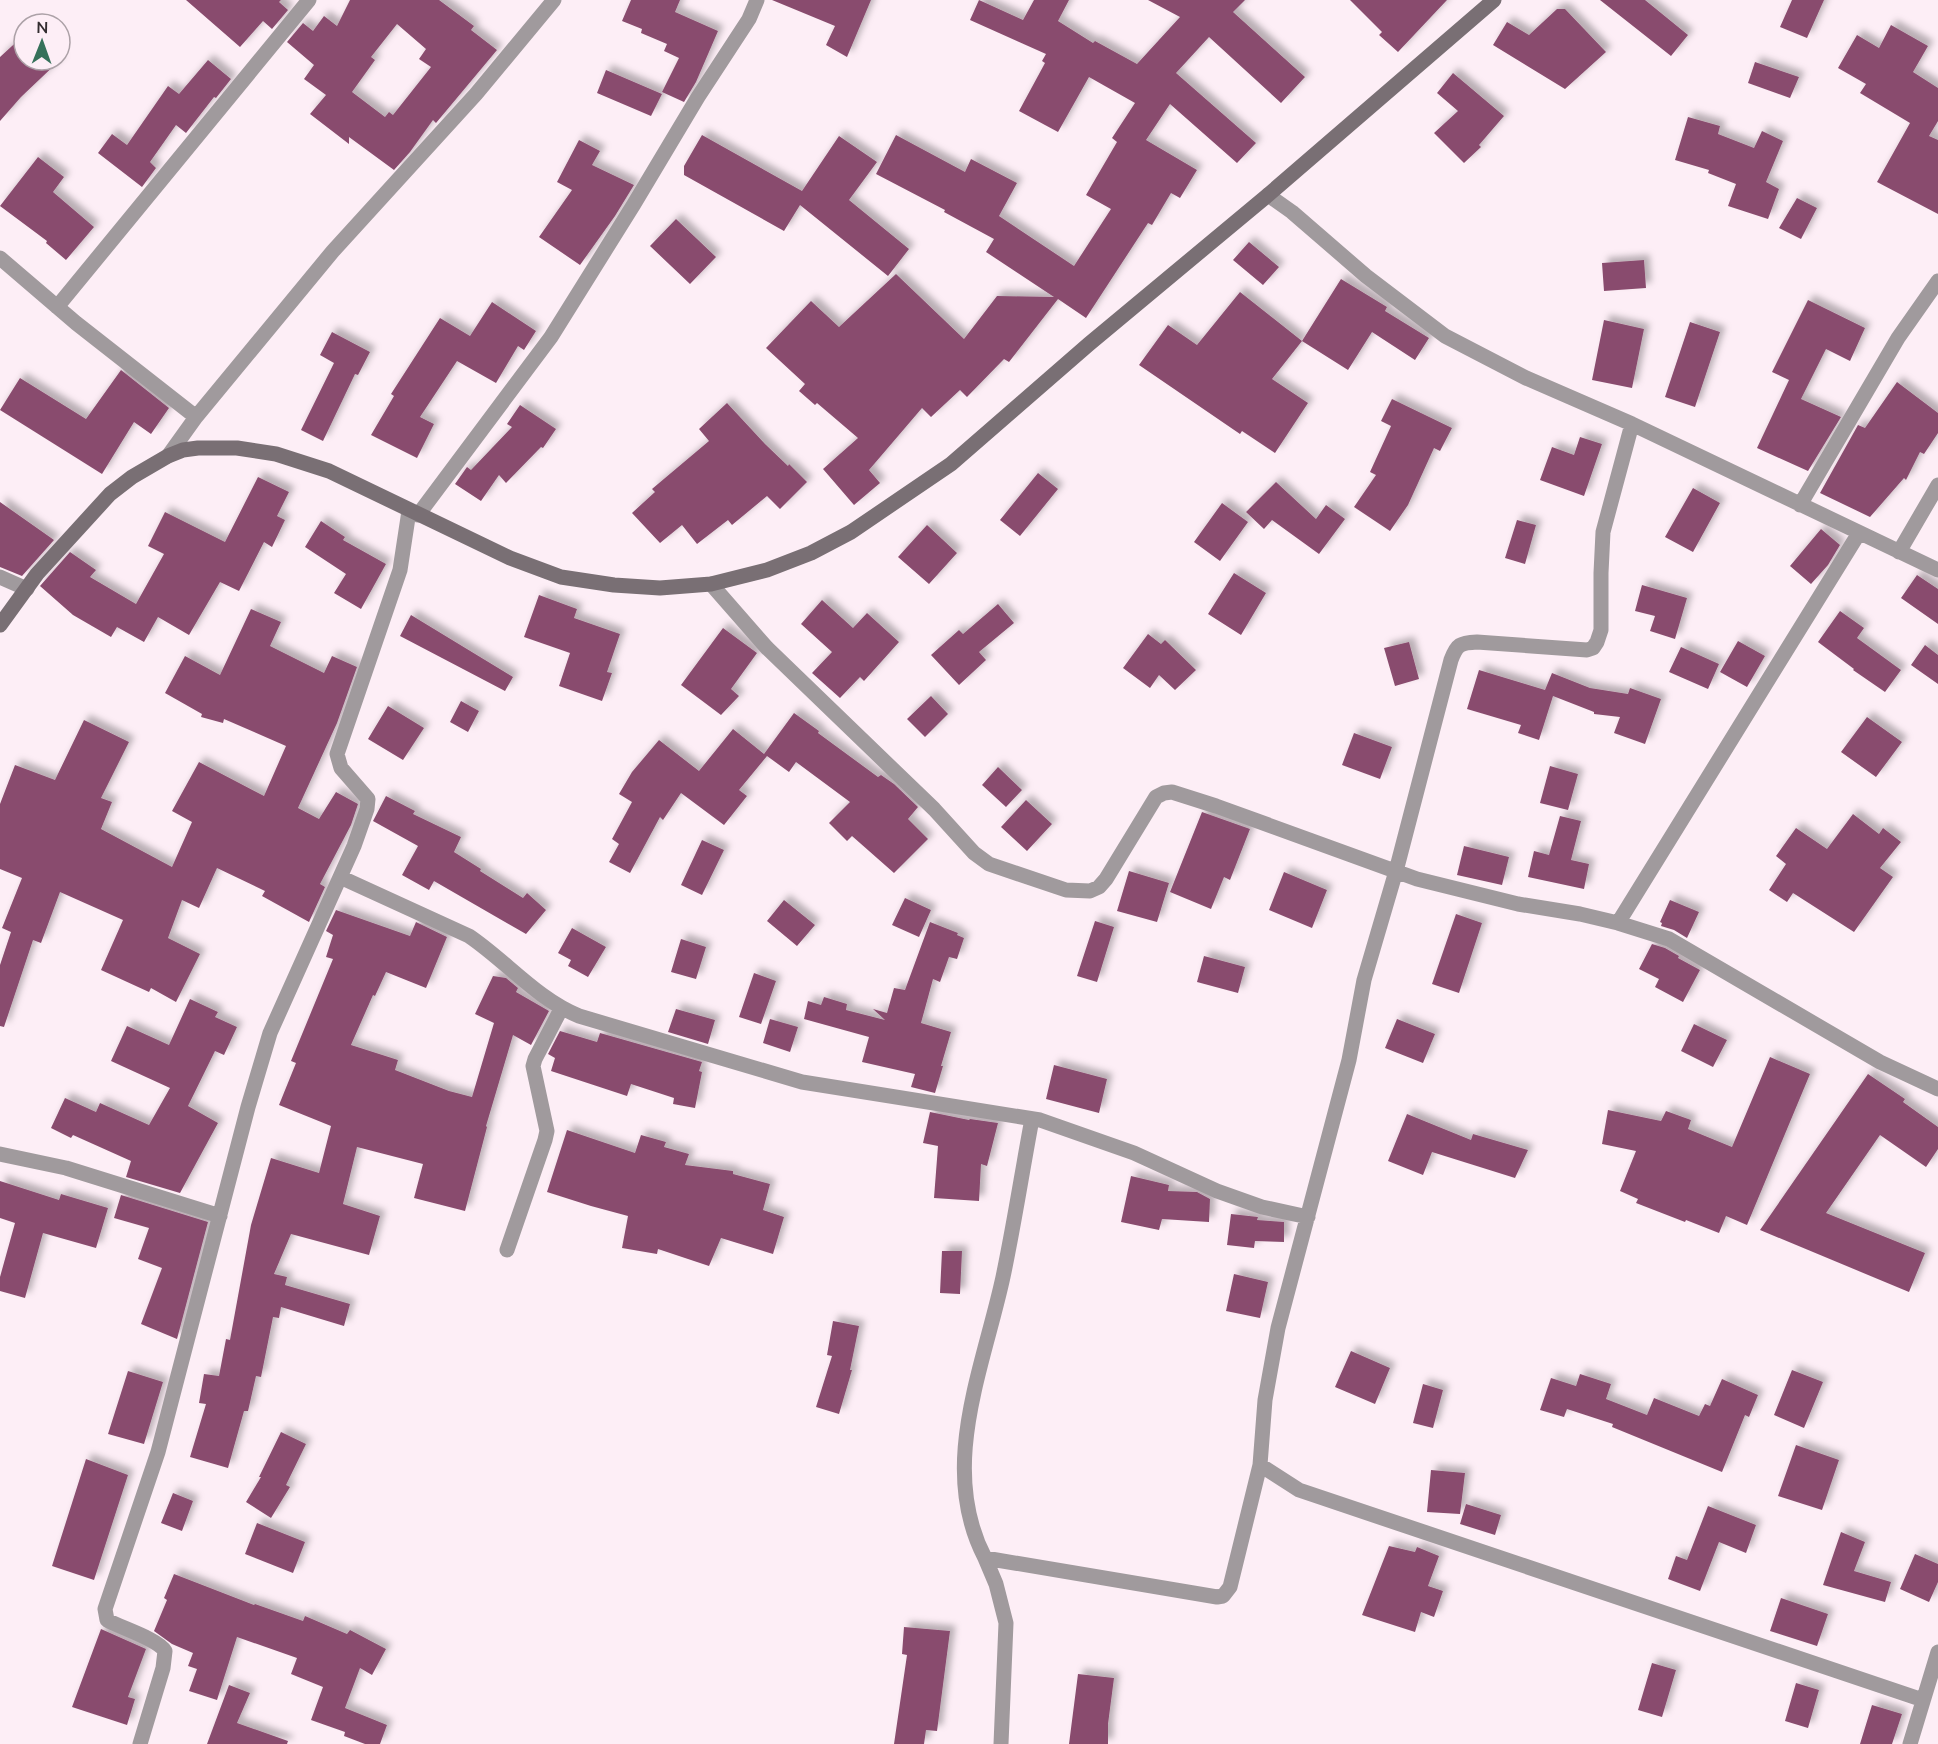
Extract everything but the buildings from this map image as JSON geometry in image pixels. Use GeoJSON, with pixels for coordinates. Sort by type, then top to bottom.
{"type":"FeatureCollection","features":[{"type":"Feature","properties":{"kind":"street"},"geometry":{"type":"LineString","coordinates":[[57,307],[309,0]]}},
{"type":"Feature","properties":{"kind":"street"},"geometry":{"type":"LineString","coordinates":[[168,456],[196,417],[333,251],[476,94],[554,0]]}},
{"type":"Feature","properties":{"kind":"street"},"geometry":{"type":"LineString","coordinates":[[140,1744],[163,1668],[165,1651],[157,1643],[106,1620],[105,1609],[158,1452],[248,1107],[270,1033],[367,809],[368,799],[341,768],[337,754],[400,570],[413,513],[551,337],[698,97],[749,19],[757,0]]}},
{"type":"Feature","properties":{"kind":"street"},"geometry":{"type":"LineString","coordinates":[[0,625],[37,574],[110,495],[132,477],[168,456],[198,447],[237,448],[276,454],[329,471],[510,558],[561,577],[614,585],[660,588],[711,584],[767,570],[812,553],[851,532],[942,470],[1268,195],[1494,0]]}},
{"type":"Feature","properties":{"kind":"street"},"geometry":{"type":"LineString","coordinates":[[1268,195],[1292,212],[1366,276],[1446,336],[1526,378],[1632,424],[1938,570]]}},
{"type":"Feature","properties":{"kind":"street"},"geometry":{"type":"LineString","coordinates":[[0,258],[57,307],[196,417]]}},
{"type":"Feature","properties":{"kind":"street"},"geometry":{"type":"LineString","coordinates":[[1800,505],[1898,338],[1938,281]]}},
{"type":"Feature","properties":{"kind":"street"},"geometry":{"type":"LineString","coordinates":[[985,1558],[1217,1598],[1223,1596],[1230,1587],[1260,1465],[1265,1400],[1278,1328],[1349,1060],[1364,980],[1396,871],[1451,660],[1455,649],[1463,643],[1587,650],[1593,648],[1601,630],[1600,573],[1603,532],[1632,424]]}},
{"type":"Feature","properties":{"kind":"street"},"geometry":{"type":"LineString","coordinates":[[1899,552],[1938,485]]}},
{"type":"Feature","properties":{"kind":"street"},"geometry":{"type":"LineString","coordinates":[[1618,923],[1859,533]]}},
{"type":"Feature","properties":{"kind":"street"},"geometry":{"type":"LineString","coordinates":[[0,577],[27,589]]}},
{"type":"Feature","properties":{"kind":"street"},"geometry":{"type":"LineString","coordinates":[[711,584],[767,648],[934,809],[974,853],[989,864],[1066,890],[1090,891],[1099,887],[1106,879],[1156,797],[1172,792],[1417,879],[1518,904],[1618,923],[1669,939],[1880,1062],[1938,1089]]}},
{"type":"Feature","properties":{"kind":"street"},"geometry":{"type":"LineString","coordinates":[[339,877],[469,936],[561,1009],[604,1025],[802,1083],[1032,1119],[1060,1126],[1134,1153],[1228,1195],[1262,1207],[1308,1217]]}},
{"type":"Feature","properties":{"kind":"street"},"geometry":{"type":"LineString","coordinates":[[507,1250],[547,1131],[533,1066],[561,1009]]}},
{"type":"Feature","properties":{"kind":"street"},"geometry":{"type":"LineString","coordinates":[[1001,1744],[1006,1623],[996,1584],[977,1544],[965,1501],[963,1458],[970,1409],[1003,1278],[1032,1119]]}},
{"type":"Feature","properties":{"kind":"street"},"geometry":{"type":"LineString","coordinates":[[0,1154],[66,1167],[220,1216]]}},
{"type":"Feature","properties":{"kind":"street"},"geometry":{"type":"LineString","coordinates":[[1260,1465],[1299,1490],[1923,1700]]}},
{"type":"Feature","properties":{"kind":"street"},"geometry":{"type":"LineString","coordinates":[[1910,1744],[1938,1652]]}}]}
